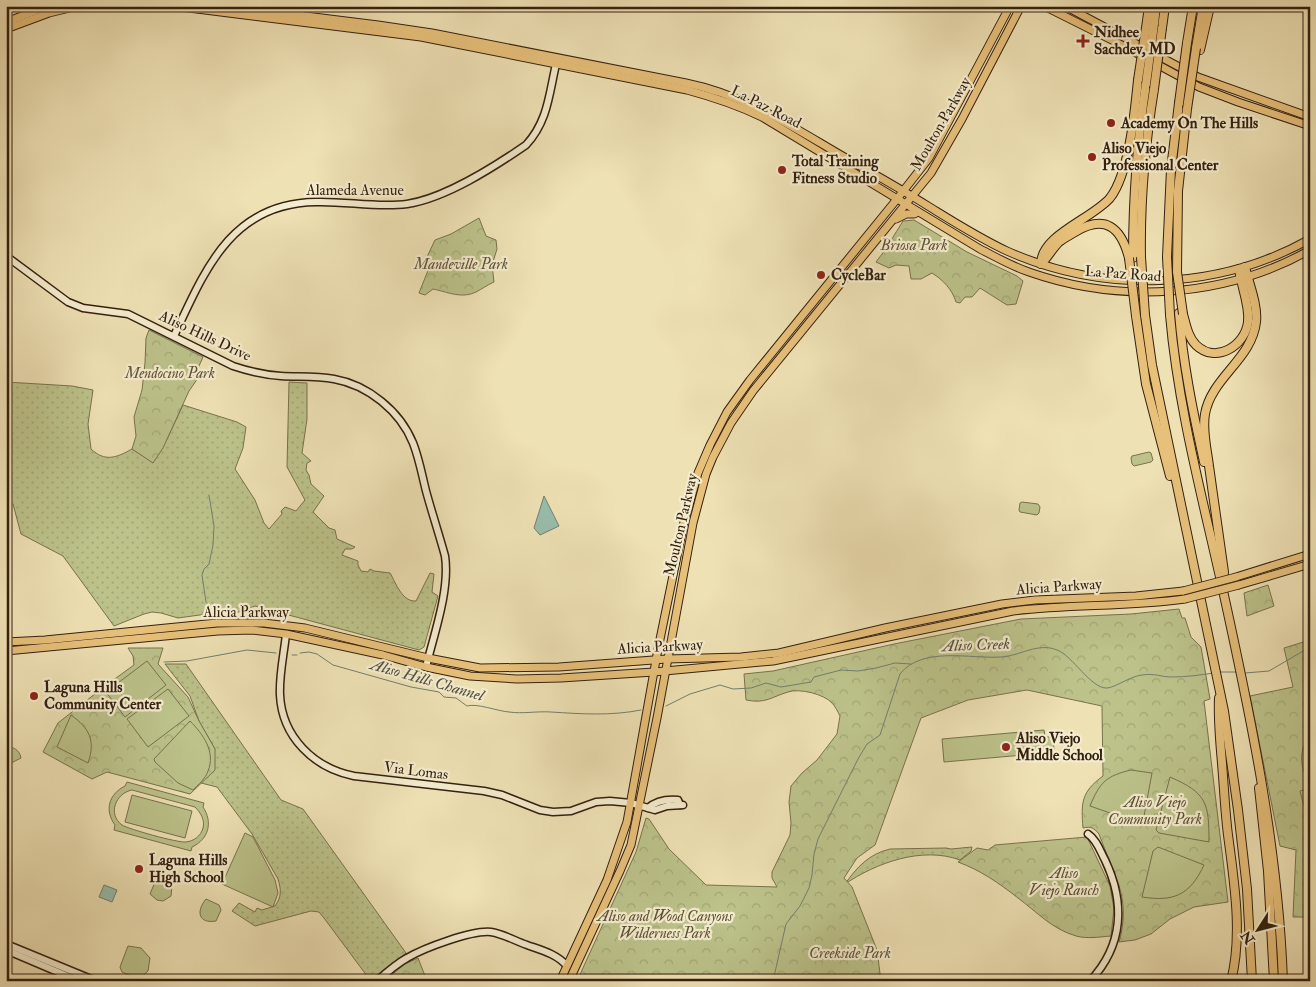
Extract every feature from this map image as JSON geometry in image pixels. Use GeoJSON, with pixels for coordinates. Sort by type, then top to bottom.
{"type":"FeatureCollection","features":[{"type":"Feature","properties":{"kind":"highway"},"geometry":{"type":"LineString","coordinates":[[1149,6],[1150,22],[1146,84],[1134,191],[1133,290],[1146,384],[1194,562]]}},
{"type":"Feature","properties":{"kind":"highway"},"geometry":{"type":"LineString","coordinates":[[1042,264],[1041,256],[1051,241],[1100,207],[1119,184],[1126,160],[1138,80],[1150,22],[1156,6]]}},
{"type":"Feature","properties":{"kind":"highway"},"geometry":{"type":"LineString","coordinates":[[1134,258],[1140,228],[1144,160],[1165,6]]}},
{"type":"Feature","properties":{"kind":"highway"},"geometry":{"type":"LineString","coordinates":[[1193,6],[1171,169],[1167,258],[1173,354],[1182,406],[1259,761],[1277,881],[1283,981]]}},
{"type":"Feature","properties":{"kind":"highway"},"geometry":{"type":"LineString","coordinates":[[1198,49],[1203,6]]}},
{"type":"Feature","properties":{"kind":"highway"},"geometry":{"type":"LineString","coordinates":[[1210,6],[1191,80],[1187,108],[1178,191],[1177,272],[1182,356],[1215,510]]}},
{"type":"Feature","properties":{"kind":"highway"},"geometry":{"type":"LineString","coordinates":[[1042,264],[1060,241],[1082,227],[1097,223],[1107,225],[1116,230],[1134,258],[1152,365],[1219,686],[1227,827],[1237,922],[1235,960],[1231,981]]}},
{"type":"Feature","properties":{"kind":"highway"},"geometry":{"type":"LineString","coordinates":[[1181,314],[1190,337],[1200,348],[1215,353],[1230,350],[1242,339],[1248,321],[1242,268]]}},
{"type":"Feature","properties":{"kind":"highway"},"geometry":{"type":"LineString","coordinates":[[1222,585],[1224,572],[1204,419],[1207,403],[1212,392],[1246,348],[1253,335],[1256,315],[1244,278]]}},
{"type":"Feature","properties":{"kind":"highway"},"geometry":{"type":"LineString","coordinates":[[1247,707],[1268,871],[1274,981]]}},
{"type":"Feature","properties":{"kind":"highway"},"geometry":{"type":"LineString","coordinates":[[1221,712],[1238,810],[1247,889],[1252,981]]}},
{"type":"Feature","properties":{"kind":"main road"},"geometry":{"type":"LineString","coordinates":[[6,22],[48,6]]}},
{"type":"Feature","properties":{"kind":"main road"},"geometry":{"type":"LineString","coordinates":[[6,29],[35,17],[78,6]]}},
{"type":"Feature","properties":{"kind":"main road","name":"La Paz Road"},"geometry":{"type":"LineString","coordinates":[[173,6],[406,35],[700,86],[735,97],[776,116],[913,196],[956,224],[993,244],[1042,264],[1087,276],[1125,281],[1184,279],[1205,276],[1242,268],[1275,256],[1310,239]]}},
{"type":"Feature","properties":{"kind":"main road","name":"La Paz Road"},"geometry":{"type":"LineString","coordinates":[[225,6],[404,29],[686,90],[731,102],[762,117],[980,249],[1035,274],[1077,285],[1134,292],[1191,290],[1244,278],[1310,250]]}},
{"type":"Feature","properties":{"kind":"main road","name":"Moulton Parkway"},"geometry":{"type":"LineString","coordinates":[[560,981],[609,873],[623,836],[658,649],[689,502],[700,466],[717,429],[750,380],[929,158],[1010,6]]}},
{"type":"Feature","properties":{"kind":"main road","name":"Moulton Parkway"},"geometry":{"type":"LineString","coordinates":[[569,981],[626,859],[631,844],[666,671],[693,523],[706,474],[731,423],[752,391],[913,196],[941,157],[1021,6]]}},
{"type":"Feature","properties":{"kind":"main road"},"geometry":{"type":"LineString","coordinates":[[1044,6],[1199,87],[1310,126]]}},
{"type":"Feature","properties":{"kind":"main road"},"geometry":{"type":"LineString","coordinates":[[1065,6],[1198,77],[1310,117]]}},
{"type":"Feature","properties":{"kind":"main road"},"geometry":{"type":"LineString","coordinates":[[893,219],[918,212]]}},
{"type":"Feature","properties":{"kind":"main road"},"geometry":{"type":"LineString","coordinates":[[1035,274],[1042,264]]}},
{"type":"Feature","properties":{"kind":"main road","name":"Alicia Parkway"},"geometry":{"type":"LineString","coordinates":[[6,642],[218,623],[264,623],[301,627],[428,658],[480,668],[515,669],[667,659],[709,659],[779,653],[979,609],[1035,600],[1136,596],[1183,591],[1310,554]]}},
{"type":"Feature","properties":{"kind":"main road","name":"Alicia Parkway"},"geometry":{"type":"LineString","coordinates":[[6,651],[218,631],[252,630],[286,634],[470,676],[517,679],[654,672],[773,661],[1013,611],[1136,604],[1185,599],[1310,564]]}},
{"type":"Feature","properties":{"kind":"main road"},"geometry":{"type":"LineString","coordinates":[[938,626],[946,621],[975,615],[979,609],[985,612],[1008,609],[1013,611]]}},
{"type":"Feature","properties":{"kind":"main road"},"geometry":{"type":"LineString","coordinates":[[264,623],[286,634],[301,627]]}},
{"type":"Feature","properties":{"kind":"main road"},"geometry":{"type":"LineString","coordinates":[[857,635],[859,643]]}},
{"type":"Feature","properties":{"kind":"main road"},"geometry":{"type":"LineString","coordinates":[[81,636],[82,644]]}},
{"type":"Feature","properties":{"kind":"main road"},"geometry":{"type":"LineString","coordinates":[[639,662],[651,656],[658,649]]}},
{"type":"Feature","properties":{"kind":"main road"},"geometry":{"type":"LineString","coordinates":[[566,981],[567,966],[574,962],[579,951],[587,944]]}},
{"type":"Feature","properties":{"kind":"street","name":"Alameda Avenue"},"geometry":{"type":"LineString","coordinates":[[174,336],[188,305],[218,252],[232,235],[246,224],[269,211],[298,203],[392,205],[424,200],[447,192],[513,154],[536,134],[544,118],[556,62]]}},
{"type":"Feature","properties":{"kind":"street","name":"Aliso Hills Drive"},"geometry":{"type":"LineString","coordinates":[[6,256],[68,302],[82,308],[128,314],[232,366],[279,376],[334,379],[349,383],[378,398],[391,410],[407,431],[416,452],[445,556],[445,590],[426,667]]}},
{"type":"Feature","properties":{"kind":"street","name":"Via Lomas"},"geometry":{"type":"LineString","coordinates":[[286,634],[280,688],[282,712],[288,728],[298,743],[308,754],[324,766],[354,776],[493,793],[540,810],[553,812],[571,811],[596,802],[617,801],[655,810],[667,806],[681,805]]}},
{"type":"Feature","properties":{"kind":"street"},"geometry":{"type":"LineString","coordinates":[[1088,834],[1093,837],[1110,872],[1115,886],[1118,910],[1116,936],[1109,955],[1090,981]]}},
{"type":"Feature","properties":{"kind":"street"},"geometry":{"type":"LineString","coordinates":[[377,981],[412,955],[470,935],[490,932],[501,934],[528,946],[536,947],[562,960],[567,966]]}},
{"type":"Feature","properties":{"kind":"street"},"geometry":{"type":"LineString","coordinates":[[6,944],[96,981]]}},
{"type":"Feature","properties":{"kind":"street"},"geometry":{"type":"LineString","coordinates":[[6,950],[79,981]]}},
{"type":"Feature","properties":{"kind":"green space","name":"Mandeville Park"},"geometry":{"type":"Polygon","coordinates":[[[479,218],[486,236],[496,240],[497,249],[492,265],[494,282],[476,292],[465,295],[433,289],[425,295],[419,293],[429,268],[426,259],[435,240],[451,234],[479,218]]]}},
{"type":"Feature","properties":{"kind":"green space","name":"Briosa Park"},"geometry":{"type":"Polygon","coordinates":[[[914,220],[967,252],[1017,276],[1023,281],[1016,304],[1007,305],[980,288],[972,297],[965,297],[960,303],[956,302],[947,285],[932,273],[921,279],[911,279],[909,266],[896,265],[889,268],[876,262],[903,221],[914,220]]]}},
{"type":"Feature","properties":{"kind":"green space","name":"Mendocino Park"},"geometry":{"type":"Polygon","coordinates":[[[149,330],[203,357],[195,375],[198,378],[189,391],[163,448],[153,463],[132,449],[136,436],[134,417],[142,390],[146,338],[149,330]]]}},
{"type":"Feature","properties":{"kind":"green space"},"geometry":{"type":"Polygon","coordinates":[[[6,382],[72,386],[93,390],[88,424],[91,449],[106,457],[121,455],[132,449],[153,462],[167,439],[183,405],[237,422],[246,427],[243,448],[235,469],[255,500],[264,523],[269,529],[282,514],[281,511],[285,507],[296,511],[305,500],[287,467],[289,382],[307,383],[307,419],[302,453],[311,461],[307,463],[306,470],[311,484],[324,496],[313,512],[329,528],[335,530],[337,539],[355,547],[345,549],[342,555],[358,561],[361,571],[368,572],[370,569],[390,573],[400,591],[407,598],[416,601],[430,573],[434,574],[432,592],[438,596],[424,647],[419,650],[255,606],[230,615],[214,613],[178,618],[152,612],[114,626],[63,556],[21,534],[13,504],[6,502],[6,382]]]}},
{"type":"Feature","properties":{"kind":"green space"},"geometry":{"type":"Polygon","coordinates":[[[1149,452],[1153,460],[1151,462],[1134,466],[1132,464],[1132,456],[1149,452]]]}},
{"type":"Feature","properties":{"kind":"green space"},"geometry":{"type":"Polygon","coordinates":[[[1020,503],[1038,504],[1040,507],[1039,513],[1037,515],[1020,512],[1020,503]]]}},
{"type":"Feature","properties":{"kind":"green space"},"geometry":{"type":"Polygon","coordinates":[[[1268,585],[1274,606],[1247,616],[1244,593],[1268,585]]]}},
{"type":"Feature","properties":{"kind":"green space","name":"Aliso and Wood Canyons Wilderness Park"},"geometry":{"type":"Polygon","coordinates":[[[1179,609],[1182,618],[1185,618],[1191,637],[1201,647],[1210,699],[1204,701],[1228,902],[1194,907],[1170,919],[1151,934],[1135,940],[1119,942],[1123,912],[1119,886],[1099,834],[1092,828],[1083,828],[1082,812],[1086,793],[1103,776],[1102,706],[1027,690],[968,700],[921,718],[875,845],[857,858],[844,878],[852,887],[877,950],[881,981],[577,981],[636,852],[646,818],[649,819],[669,849],[706,885],[777,887],[772,878],[772,872],[790,835],[789,802],[791,786],[817,760],[837,734],[840,716],[828,700],[805,691],[788,692],[764,701],[746,700],[744,674],[773,671],[894,644],[1021,619],[1131,614],[1179,609]]]}},
{"type":"Feature","properties":{"kind":"green space"},"geometry":{"type":"Polygon","coordinates":[[[1310,640],[1310,917],[1293,917],[1296,850],[1280,846],[1250,696],[1293,687],[1284,648],[1310,640]]]}},
{"type":"Feature","properties":{"kind":"green space"},"geometry":{"type":"Polygon","coordinates":[[[128,648],[163,648],[158,664],[188,697],[215,749],[215,770],[190,794],[107,772],[92,779],[43,752],[58,723],[134,665],[133,656],[128,648]]]}},
{"type":"Feature","properties":{"kind":"green space"},"geometry":{"type":"Polygon","coordinates":[[[147,661],[166,685],[125,717],[106,692],[147,661]]]}},
{"type":"Feature","properties":{"kind":"green space"},"geometry":{"type":"Polygon","coordinates":[[[165,664],[186,664],[281,800],[303,809],[406,953],[370,980],[319,912],[311,911],[255,926],[232,911],[239,903],[255,912],[257,908],[262,910],[275,906],[280,896],[278,879],[252,834],[217,787],[201,783],[215,749],[199,721],[190,696],[165,664]]]}},
{"type":"Feature","properties":{"kind":"green space"},"geometry":{"type":"Polygon","coordinates":[[[168,689],[189,716],[148,747],[127,719],[168,689]]]}},
{"type":"Feature","properties":{"kind":"green space"},"geometry":{"type":"Polygon","coordinates":[[[71,715],[89,735],[91,748],[88,763],[57,747],[71,715]]]}},
{"type":"Feature","properties":{"kind":"green space"},"geometry":{"type":"Polygon","coordinates":[[[190,721],[204,738],[210,757],[207,774],[193,790],[178,783],[154,759],[190,721]]]}},
{"type":"Feature","properties":{"kind":"green space"},"geometry":{"type":"Polygon","coordinates":[[[1044,730],[1045,737],[1053,737],[1054,750],[1046,751],[1046,753],[944,762],[942,739],[1044,730]]]}},
{"type":"Feature","properties":{"kind":"green space"},"geometry":{"type":"Polygon","coordinates":[[[1310,735],[1310,770],[1304,772],[1302,752],[1310,735]]]}},
{"type":"Feature","properties":{"kind":"green space"},"geometry":{"type":"Polygon","coordinates":[[[6,744],[17,750],[21,758],[13,762],[7,769],[6,744]]]}},
{"type":"Feature","properties":{"kind":"green space"},"geometry":{"type":"Polygon","coordinates":[[[1131,770],[1152,773],[1144,816],[1140,822],[1090,806],[1097,791],[1105,781],[1115,775],[1131,770]]]}},
{"type":"Feature","properties":{"kind":"green space"},"geometry":{"type":"Polygon","coordinates":[[[1170,777],[1192,788],[1199,794],[1208,818],[1209,842],[1159,833],[1156,830],[1170,777]]]}},
{"type":"Feature","properties":{"kind":"green space"},"geometry":{"type":"Polygon","coordinates":[[[127,782],[204,803],[203,807],[208,818],[206,835],[198,844],[192,847],[191,851],[114,830],[115,825],[109,808],[110,803],[115,793],[125,786],[127,782]],[[132,790],[126,792],[118,799],[114,810],[117,820],[126,827],[186,842],[197,838],[203,828],[202,817],[195,807],[132,790]]]}},
{"type":"Feature","properties":{"kind":"green space"},"geometry":{"type":"Polygon","coordinates":[[[1310,788],[1310,815],[1304,806],[1300,791],[1310,788]]]}},
{"type":"Feature","properties":{"kind":"green space"},"geometry":{"type":"Polygon","coordinates":[[[132,795],[192,811],[185,838],[125,822],[132,795]]]}},
{"type":"Feature","properties":{"kind":"green space"},"geometry":{"type":"Polygon","coordinates":[[[245,833],[253,837],[275,880],[278,893],[273,907],[222,884],[245,833]]]}},
{"type":"Feature","properties":{"kind":"green space","name":"Aliso Viejo Ranch"},"geometry":{"type":"Polygon","coordinates":[[[1087,837],[1110,886],[1114,909],[1111,936],[1093,938],[1067,933],[1045,920],[996,882],[958,862],[977,848],[988,850],[995,845],[1087,837]]]}},
{"type":"Feature","properties":{"kind":"green space"},"geometry":{"type":"Polygon","coordinates":[[[972,847],[971,851],[960,860],[930,855],[900,859],[871,869],[845,884],[864,862],[883,851],[890,849],[972,847]]]}},
{"type":"Feature","properties":{"kind":"green space"},"geometry":{"type":"Polygon","coordinates":[[[1158,847],[1204,865],[1193,883],[1180,894],[1163,898],[1142,897],[1153,851],[1158,847]]]}},
{"type":"Feature","properties":{"kind":"green space"},"geometry":{"type":"Polygon","coordinates":[[[160,880],[172,885],[171,896],[163,901],[157,900],[150,894],[155,882],[160,880]]]}},
{"type":"Feature","properties":{"kind":"green space"},"geometry":{"type":"Polygon","coordinates":[[[206,899],[219,905],[221,910],[216,921],[205,921],[200,916],[201,908],[206,899]]]}},
{"type":"Feature","properties":{"kind":"green space"},"geometry":{"type":"Polygon","coordinates":[[[128,946],[141,948],[150,958],[148,971],[139,979],[122,972],[120,967],[128,946]]]}},
{"type":"Feature","properties":{"kind":"green space"},"geometry":{"type":"Polygon","coordinates":[[[418,958],[427,981],[384,981],[405,964],[418,958]]]}},
{"type":"Feature","properties":{"kind":"shaded area"},"geometry":{"type":"Polygon","coordinates":[[[544,496],[559,526],[540,535],[534,528],[544,496]]]}},
{"type":"Feature","properties":{"kind":"shaded area"},"geometry":{"type":"Polygon","coordinates":[[[104,885],[117,890],[112,902],[99,897],[104,885]]]}},
{"type":"Feature","properties":{"kind":"waterway"},"geometry":{"type":"LineString","coordinates":[[209,495],[214,526],[213,545],[209,564],[204,569],[202,575],[206,602],[215,614]]}},
{"type":"Feature","properties":{"kind":"waterway","name":"Aliso Creek"},"geometry":{"type":"LineString","coordinates":[[1245,673],[1269,671],[1310,647]]}},
{"type":"Feature","properties":{"kind":"waterway","name":"Aliso Creek"},"geometry":{"type":"LineString","coordinates":[[773,981],[786,924],[800,906],[809,888],[818,839],[858,759],[867,744],[880,735],[900,674],[909,665],[933,657],[1001,657],[1036,648],[1050,648],[1063,653],[1088,678],[1101,687],[1107,688],[1142,675],[1151,674],[1177,677],[1214,673]]}},
{"type":"Feature","properties":{"kind":"waterway","name":"Aliso Hills Channel"},"geometry":{"type":"LineString","coordinates":[[164,662],[187,661],[247,650],[276,653]]}},
{"type":"Feature","properties":{"kind":"waterway","name":"Aliso Hills Channel"},"geometry":{"type":"LineString","coordinates":[[300,653],[309,652],[317,654],[333,665],[411,687],[439,692],[444,697],[456,698],[467,706],[471,705],[520,713],[608,714],[641,710]]}},
{"type":"Feature","properties":{"kind":"waterway","name":"Aliso Hills Channel"},"geometry":{"type":"LineString","coordinates":[[292,655],[297,655]]}},
{"type":"Feature","properties":{"kind":"waterway","name":"Aliso Hills Channel"},"geometry":{"type":"LineString","coordinates":[[666,706],[690,694],[720,685],[733,689],[751,688],[766,683],[781,687],[811,682],[814,677],[841,670],[858,671],[895,663],[911,664]]}},
{"type":"Feature","properties":{"kind":"waterway","name":"Aliso Creek"},"geometry":{"type":"LineString","coordinates":[[1220,672],[1236,672]]}},
{"type":"Feature","properties":{"kind":"place","name":"Nidhee Sachdev, MD"},"geometry":{"type":"Point","coordinates":[1083,41]}},
{"type":"Feature","properties":{"kind":"place","name":"Academy On The Hills"},"geometry":{"type":"Point","coordinates":[1111,123]}},
{"type":"Feature","properties":{"kind":"place","name":"Aliso Viejo Professional Center"},"geometry":{"type":"Point","coordinates":[1092,157]}},
{"type":"Feature","properties":{"kind":"place","name":"Total Training Fitness Studio"},"geometry":{"type":"Point","coordinates":[782,170]}},
{"type":"Feature","properties":{"kind":"place","name":"CycleBar"},"geometry":{"type":"Point","coordinates":[821,275]}},
{"type":"Feature","properties":{"kind":"place","name":"Laguna Hills Community Center"},"geometry":{"type":"Point","coordinates":[34,696]}},
{"type":"Feature","properties":{"kind":"place","name":"Aliso Viejo Middle School"},"geometry":{"type":"Point","coordinates":[1006,747]}},
{"type":"Feature","properties":{"kind":"place","name":"Laguna Hills High School"},"geometry":{"type":"Point","coordinates":[139,869]}},
{"type":"Feature","properties":{"kind":"park label","name":"Aliso Viejo Community Park"},"geometry":{"type":"Point","coordinates":[1155,810]}},
{"type":"Feature","properties":{"kind":"park label","name":"Creekside Park"},"geometry":{"type":"Point","coordinates":[850,953]}}]}
